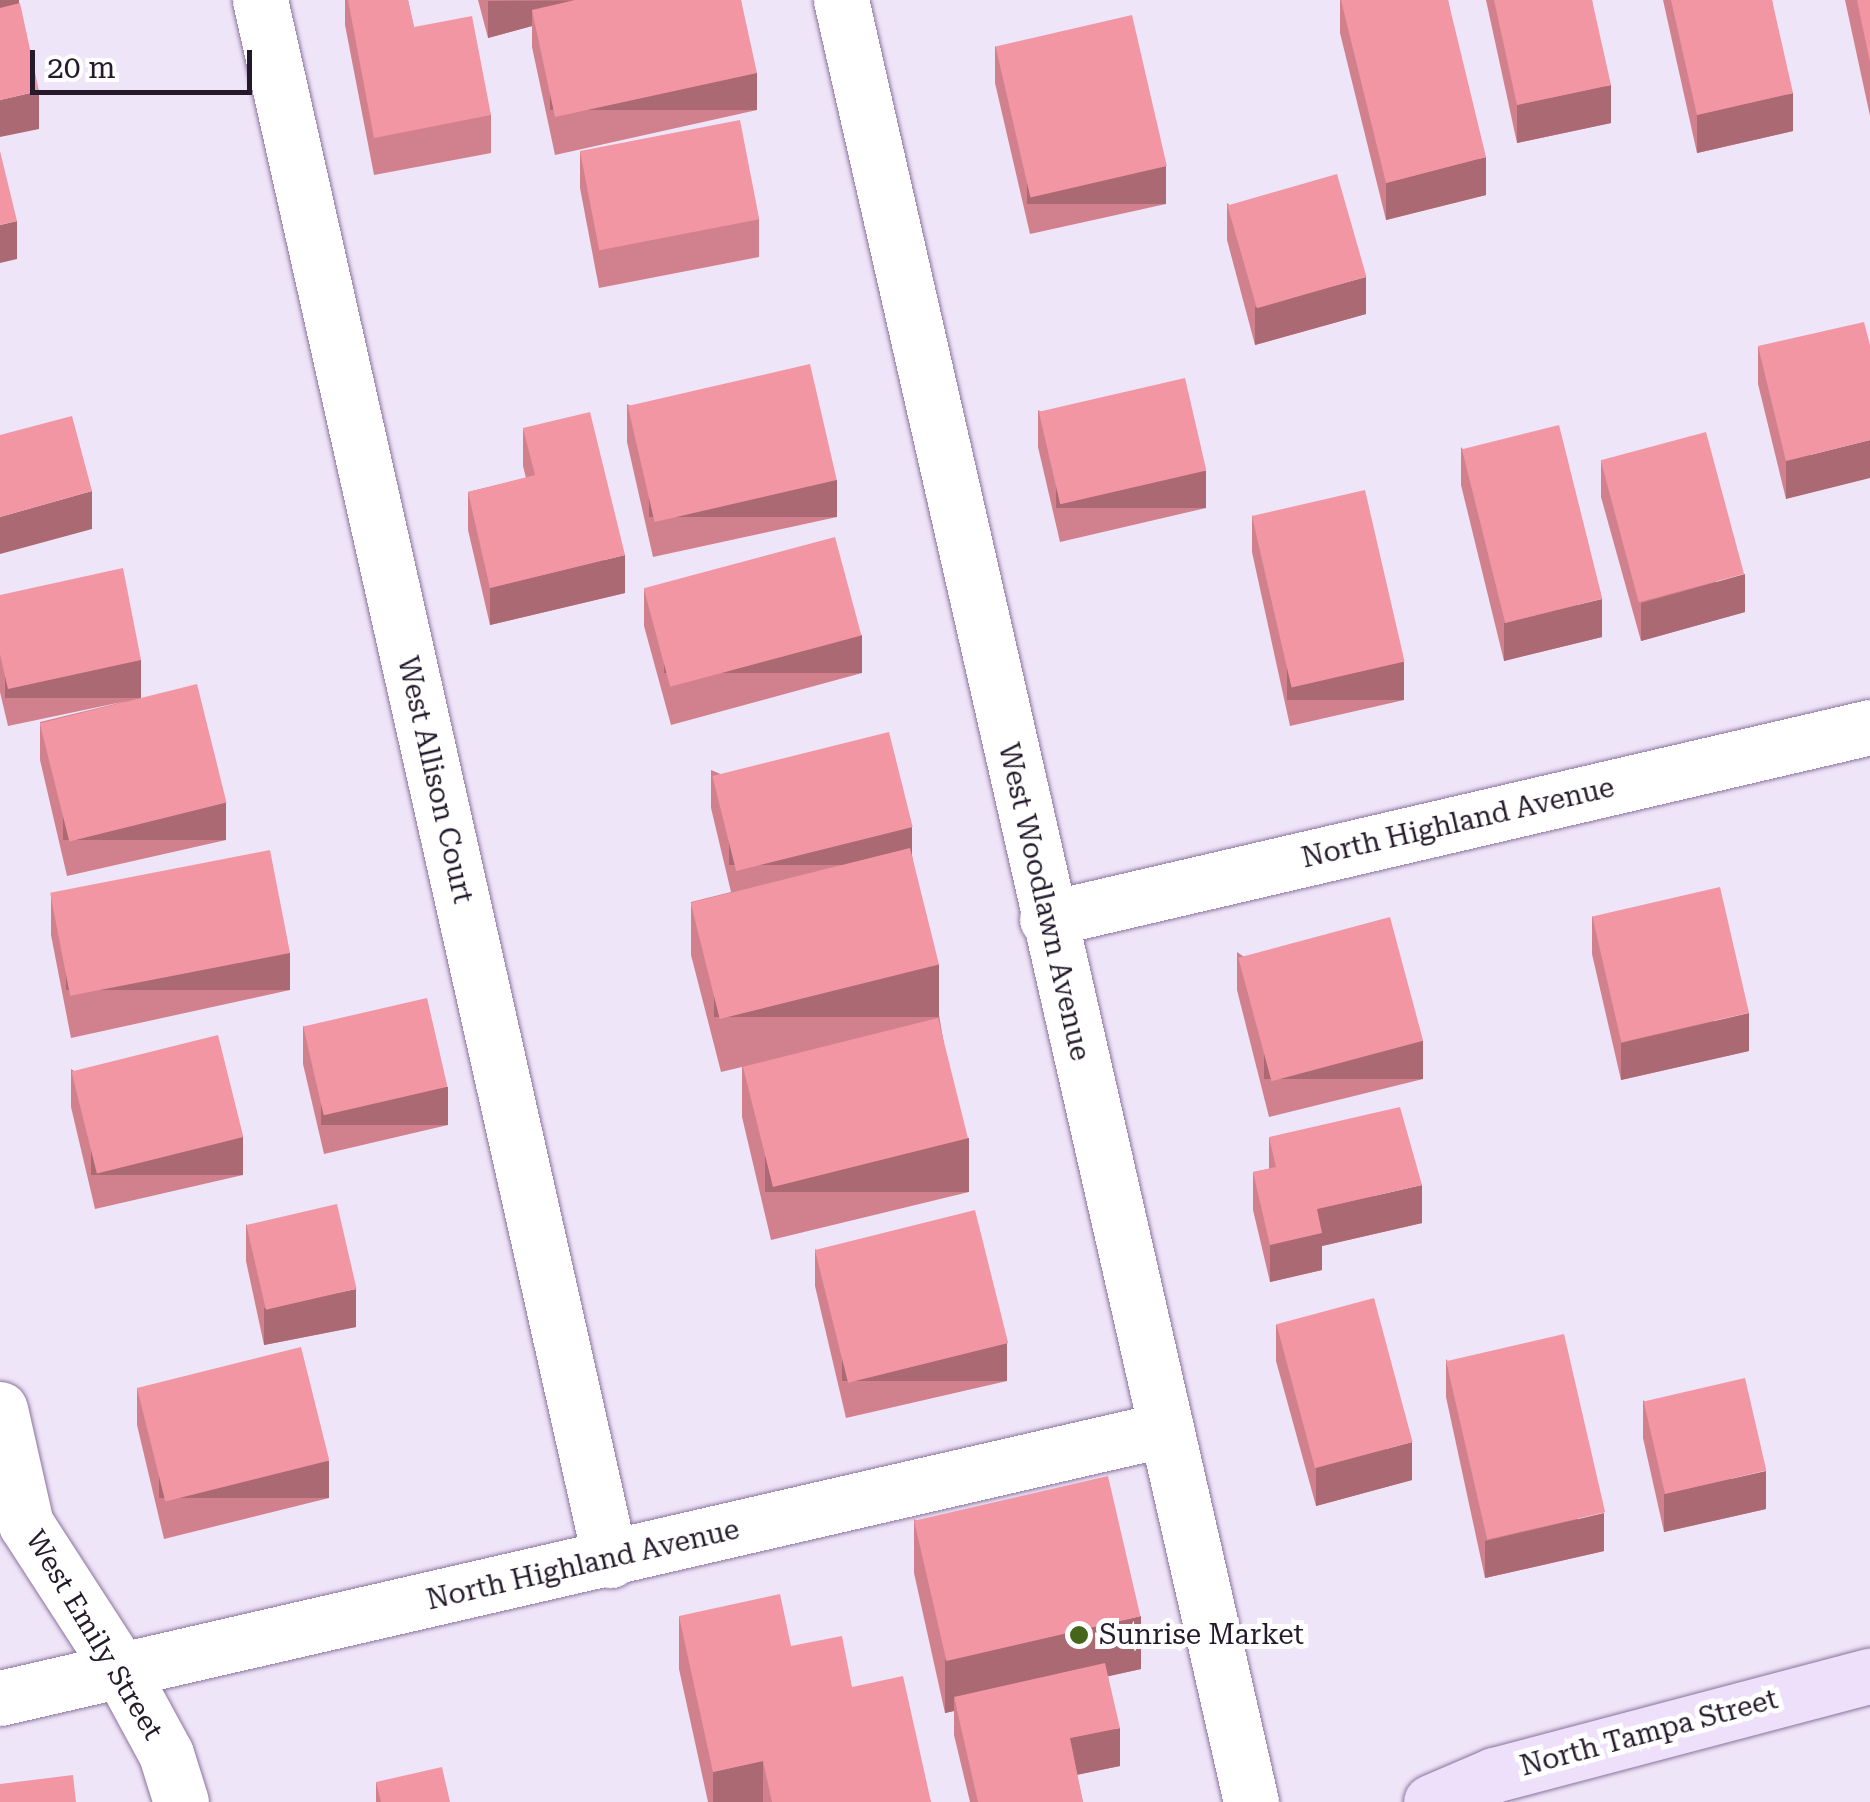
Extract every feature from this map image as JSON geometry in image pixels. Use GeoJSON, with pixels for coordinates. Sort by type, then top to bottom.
{"type":"FeatureCollection","features":[{"type":"Feature","properties":{"kind":"main road","name":"North Tampa Street"},"geometry":{"type":"LineString","coordinates":[[1431,1802],[1494,1776],[1870,1676]]}},
{"type":"Feature","properties":{"kind":"street","name":"West Allison Court"},"geometry":{"type":"LineString","coordinates":[[260,0],[610,1560]]}},
{"type":"Feature","properties":{"kind":"street","name":"West Woodlawn Avenue"},"geometry":{"type":"LineString","coordinates":[[855,3],[1047,918],[1251,1802]]}},
{"type":"Feature","properties":{"kind":"street","name":"North Highland Avenue"},"geometry":{"type":"LineString","coordinates":[[1047,918],[1870,727]]}},
{"type":"Feature","properties":{"kind":"street","name":"West Emily Street"},"geometry":{"type":"LineString","coordinates":[[0,1409],[26,1524],[121,1670],[166,1754],[180,1802]]}},
{"type":"Feature","properties":{"kind":"street","name":"North Highland Avenue"},"geometry":{"type":"LineString","coordinates":[[0,1698],[1166,1429]]}},
{"type":"Feature","properties":{"kind":"building"},"geometry":{"type":"Polygon","coordinates":[[[348,0],[408,0],[414,27],[472,16],[491,115],[374,138],[348,0]]]}},
{"type":"Feature","properties":{"kind":"building"},"geometry":{"type":"Polygon","coordinates":[[[575,0],[741,0],[757,73],[555,117],[532,10],[575,0]]]}},
{"type":"Feature","properties":{"kind":"building"},"geometry":{"type":"Polygon","coordinates":[[[1341,0],[1448,0],[1486,157],[1386,183],[1341,0]]]}},
{"type":"Feature","properties":{"kind":"building"},"geometry":{"type":"Polygon","coordinates":[[[1494,0],[1592,0],[1611,85],[1517,105],[1494,0]]]}},
{"type":"Feature","properties":{"kind":"building"},"geometry":{"type":"Polygon","coordinates":[[[1671,0],[1772,0],[1793,93],[1697,115],[1671,0]]]}},
{"type":"Feature","properties":{"kind":"building"},"geometry":{"type":"Polygon","coordinates":[[[1857,0],[1870,0],[1870,62],[1857,0]]]}},
{"type":"Feature","properties":{"kind":"building"},"geometry":{"type":"Polygon","coordinates":[[[20,3],[39,91],[0,100],[0,8],[20,3]]]}},
{"type":"Feature","properties":{"kind":"building"},"geometry":{"type":"Polygon","coordinates":[[[1132,15],[1167,166],[1030,198],[996,46],[1132,15]]]}},
{"type":"Feature","properties":{"kind":"building"},"geometry":{"type":"Polygon","coordinates":[[[740,120],[759,219],[599,250],[580,151],[740,120]]]}},
{"type":"Feature","properties":{"kind":"building"},"geometry":{"type":"Polygon","coordinates":[[[0,151],[17,221],[0,225],[0,151]]]}},
{"type":"Feature","properties":{"kind":"building"},"geometry":{"type":"Polygon","coordinates":[[[1337,174],[1366,277],[1257,308],[1227,205],[1337,174]]]}},
{"type":"Feature","properties":{"kind":"building"},"geometry":{"type":"Polygon","coordinates":[[[1864,322],[1870,345],[1870,440],[1786,461],[1758,346],[1864,322]]]}},
{"type":"Feature","properties":{"kind":"building"},"geometry":{"type":"Polygon","coordinates":[[[810,364],[837,480],[655,522],[628,406],[810,364]]]}},
{"type":"Feature","properties":{"kind":"building"},"geometry":{"type":"Polygon","coordinates":[[[1185,378],[1206,471],[1060,504],[1039,412],[1185,378]]]}},
{"type":"Feature","properties":{"kind":"building"},"geometry":{"type":"Polygon","coordinates":[[[590,412],[625,555],[490,588],[468,492],[535,475],[523,428],[590,412]]]}},
{"type":"Feature","properties":{"kind":"building"},"geometry":{"type":"Polygon","coordinates":[[[72,416],[92,491],[0,517],[0,435],[72,416]]]}},
{"type":"Feature","properties":{"kind":"building"},"geometry":{"type":"Polygon","coordinates":[[[1559,425],[1602,599],[1505,623],[1462,449],[1559,425]]]}},
{"type":"Feature","properties":{"kind":"building"},"geometry":{"type":"Polygon","coordinates":[[[1706,432],[1744,574],[1639,602],[1601,460],[1706,432]]]}},
{"type":"Feature","properties":{"kind":"building"},"geometry":{"type":"Polygon","coordinates":[[[1365,490],[1405,661],[1292,688],[1252,516],[1365,490]]]}},
{"type":"Feature","properties":{"kind":"building"},"geometry":{"type":"Polygon","coordinates":[[[835,537],[861,636],[670,687],[644,588],[835,537]]]}},
{"type":"Feature","properties":{"kind":"building"},"geometry":{"type":"Polygon","coordinates":[[[123,568],[141,660],[8,689],[0,654],[0,595],[123,568]]]}},
{"type":"Feature","properties":{"kind":"building"},"geometry":{"type":"Polygon","coordinates":[[[197,684],[227,802],[69,842],[40,723],[197,684]]]}},
{"type":"Feature","properties":{"kind":"building"},"geometry":{"type":"Polygon","coordinates":[[[889,732],[913,827],[736,871],[712,776],[889,732]]]}},
{"type":"Feature","properties":{"kind":"building"},"geometry":{"type":"Polygon","coordinates":[[[910,848],[939,964],[720,1019],[691,903],[910,848]]]}},
{"type":"Feature","properties":{"kind":"building"},"geometry":{"type":"Polygon","coordinates":[[[270,850],[290,953],[70,996],[50,893],[270,850]]]}},
{"type":"Feature","properties":{"kind":"building"},"geometry":{"type":"Polygon","coordinates":[[[1720,887],[1749,1013],[1621,1042],[1592,916],[1720,887]]]}},
{"type":"Feature","properties":{"kind":"building"},"geometry":{"type":"Polygon","coordinates":[[[1390,917],[1423,1041],[1271,1081],[1238,958],[1390,917]]]}},
{"type":"Feature","properties":{"kind":"building"},"geometry":{"type":"Polygon","coordinates":[[[427,998],[447,1087],[324,1115],[303,1027],[427,998]]]}},
{"type":"Feature","properties":{"kind":"building"},"geometry":{"type":"Polygon","coordinates":[[[938,1018],[968,1138],[773,1187],[743,1067],[938,1018]]]}},
{"type":"Feature","properties":{"kind":"building"},"geometry":{"type":"Polygon","coordinates":[[[218,1035],[243,1137],[97,1173],[71,1072],[218,1035]]]}},
{"type":"Feature","properties":{"kind":"building"},"geometry":{"type":"Polygon","coordinates":[[[1400,1107],[1422,1185],[1317,1209],[1322,1233],[1270,1245],[1253,1172],[1276,1167],[1269,1137],[1400,1107]]]}},
{"type":"Feature","properties":{"kind":"building"},"geometry":{"type":"Polygon","coordinates":[[[337,1204],[357,1289],[266,1310],[246,1225],[337,1204]]]}},
{"type":"Feature","properties":{"kind":"building"},"geometry":{"type":"Polygon","coordinates":[[[975,1210],[1008,1343],[848,1383],[815,1250],[975,1210]]]}},
{"type":"Feature","properties":{"kind":"building"},"geometry":{"type":"Polygon","coordinates":[[[1374,1298],[1413,1442],[1315,1468],[1276,1324],[1374,1298]]]}},
{"type":"Feature","properties":{"kind":"building"},"geometry":{"type":"Polygon","coordinates":[[[1564,1334],[1605,1512],[1487,1540],[1446,1361],[1564,1334]]]}},
{"type":"Feature","properties":{"kind":"building"},"geometry":{"type":"Polygon","coordinates":[[[301,1347],[329,1461],[165,1501],[137,1388],[301,1347]]]}},
{"type":"Feature","properties":{"kind":"building"},"geometry":{"type":"Polygon","coordinates":[[[1745,1378],[1766,1471],[1665,1494],[1644,1401],[1745,1378]]]}},
{"type":"Feature","properties":{"kind":"building"},"geometry":{"type":"Polygon","coordinates":[[[1108,1476],[1140,1616],[946,1661],[914,1521],[1108,1476]]]}},
{"type":"Feature","properties":{"kind":"building"},"geometry":{"type":"Polygon","coordinates":[[[780,1594],[791,1646],[842,1636],[852,1687],[903,1676],[931,1802],[772,1802],[763,1761],[713,1772],[679,1616],[780,1594]]]}},
{"type":"Feature","properties":{"kind":"building"},"geometry":{"type":"Polygon","coordinates":[[[1105,1663],[1120,1728],[1070,1738],[1083,1802],[978,1802],[954,1697],[1105,1663]]]}},
{"type":"Feature","properties":{"kind":"building"},"geometry":{"type":"Polygon","coordinates":[[[442,1767],[450,1802],[381,1802],[376,1782],[442,1767]]]}},
{"type":"Feature","properties":{"kind":"building"},"geometry":{"type":"Polygon","coordinates":[[[73,1775],[76,1802],[0,1802],[0,1784],[73,1775]]]}},
{"type":"Feature","properties":{"kind":"place","name":"Sunrise Market"},"geometry":{"type":"Point","coordinates":[1079,1635]}}]}
